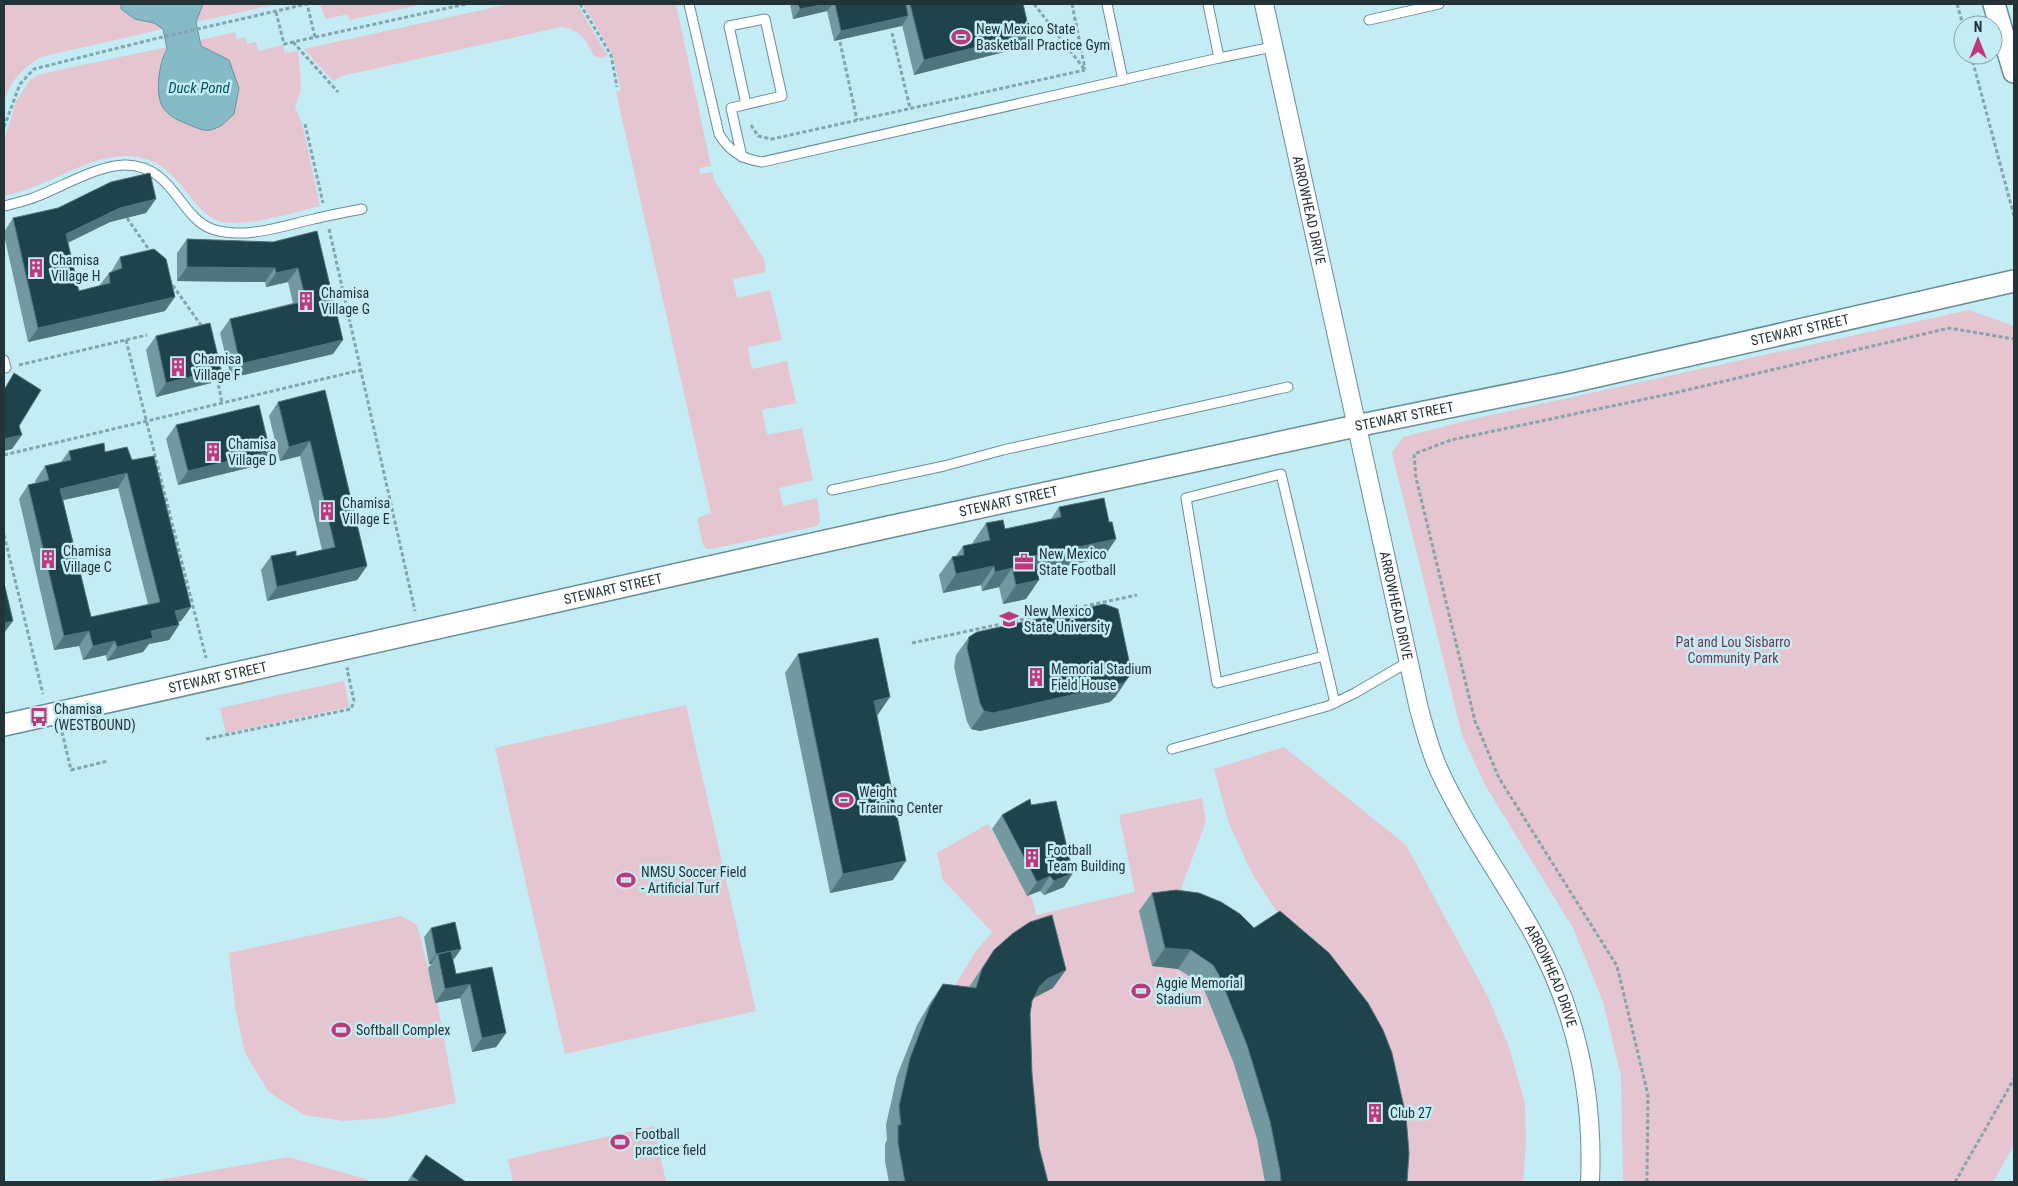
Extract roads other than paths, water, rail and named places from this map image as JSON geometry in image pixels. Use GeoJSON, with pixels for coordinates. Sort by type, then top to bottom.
{"type":"FeatureCollection","features":[{"type":"Feature","properties":{"kind":"street","name":"ARROWHEAD DRIVE"},"geometry":{"type":"LineString","coordinates":[[1264,4],[1423,724],[1438,768],[1455,802],[1533,931],[1568,1008],[1585,1073],[1591,1134],[1590,1182]]}},
{"type":"Feature","properties":{"kind":"street"},"geometry":{"type":"LineString","coordinates":[[1994,4],[2014,72]]}},
{"type":"Feature","properties":{"kind":"street","name":"STEWART STREET"},"geometry":{"type":"LineString","coordinates":[[4,725],[1356,426],[1567,383],[2014,281]]}},
{"type":"Feature","properties":{"kind":"lane"},"geometry":{"type":"LineString","coordinates":[[689,4],[719,134],[724,144],[733,152],[742,157],[762,162],[1273,47]]}},
{"type":"Feature","properties":{"kind":"lane"},"geometry":{"type":"LineString","coordinates":[[1107,4],[1122,80]]}},
{"type":"Feature","properties":{"kind":"lane"},"geometry":{"type":"LineString","coordinates":[[1208,4],[1219,58]]}},
{"type":"Feature","properties":{"kind":"lane"},"geometry":{"type":"LineString","coordinates":[[1369,20],[1440,4]]}},
{"type":"Feature","properties":{"kind":"lane"},"geometry":{"type":"LineString","coordinates":[[742,157],[731,108],[782,96],[764,19],[729,26],[746,104]]}},
{"type":"Feature","properties":{"kind":"lane"},"geometry":{"type":"LineString","coordinates":[[4,206],[30,199],[103,169],[126,165],[144,169],[164,180],[193,215],[211,229],[230,232],[262,231],[362,209]]}},
{"type":"Feature","properties":{"kind":"lane"},"geometry":{"type":"LineString","coordinates":[[832,490],[944,466],[1002,450],[1288,387]]}},
{"type":"Feature","properties":{"kind":"lane"},"geometry":{"type":"LineString","coordinates":[[1324,656],[1216,683],[1186,498],[1281,474],[1324,656],[1335,703]]}},
{"type":"Feature","properties":{"kind":"lane"},"geometry":{"type":"LineString","coordinates":[[1172,749],[1335,703],[1408,662]]}},
{"type":"Feature","properties":{"kind":"water","name":"Duck Pond"},"geometry":{"type":"Polygon","coordinates":[[[121,4],[203,4],[196,22],[201,46],[229,60],[239,88],[234,114],[219,127],[206,130],[179,121],[167,112],[161,103],[158,88],[160,70],[167,49],[163,29],[154,23],[135,19],[121,9],[121,4]]]}},
{"type":"Feature","properties":{"kind":"place","name":"New Mexico State Basketball Practice Gym"},"geometry":{"type":"Point","coordinates":[961,37]}},
{"type":"Feature","properties":{"kind":"place","name":"Chamisa Village H"},"geometry":{"type":"Point","coordinates":[36,268]}},
{"type":"Feature","properties":{"kind":"place","name":"Chamisa Village G"},"geometry":{"type":"Point","coordinates":[306,301]}},
{"type":"Feature","properties":{"kind":"place","name":"Chamisa Village F"},"geometry":{"type":"Point","coordinates":[178,367]}},
{"type":"Feature","properties":{"kind":"place","name":"Chamisa Village D"},"geometry":{"type":"Point","coordinates":[213,452]}},
{"type":"Feature","properties":{"kind":"place","name":"Chamisa Village E"},"geometry":{"type":"Point","coordinates":[327,511]}},
{"type":"Feature","properties":{"kind":"place","name":"Chamisa Village C"},"geometry":{"type":"Point","coordinates":[48,559]}},
{"type":"Feature","properties":{"kind":"place","name":"New Mexico State Football"},"geometry":{"type":"Point","coordinates":[1024,562]}},
{"type":"Feature","properties":{"kind":"place","name":"New Mexico State University"},"geometry":{"type":"Point","coordinates":[1009,619]}},
{"type":"Feature","properties":{"kind":"place","name":"Memorial Stadium Field House"},"geometry":{"type":"Point","coordinates":[1036,677]}},
{"type":"Feature","properties":{"kind":"place","name":"Chamisa (WESTBOUND)"},"geometry":{"type":"Point","coordinates":[39,717]}},
{"type":"Feature","properties":{"kind":"place","name":"Weight Training Center"},"geometry":{"type":"Point","coordinates":[844,800]}},
{"type":"Feature","properties":{"kind":"place","name":"Football Team Building"},"geometry":{"type":"Point","coordinates":[1032,858]}},
{"type":"Feature","properties":{"kind":"place","name":"NMSU Soccer Field - Artificial Turf"},"geometry":{"type":"Point","coordinates":[626,880]}},
{"type":"Feature","properties":{"kind":"place","name":"Aggie Memorial Stadium"},"geometry":{"type":"Point","coordinates":[1141,991]}},
{"type":"Feature","properties":{"kind":"place","name":"Softball Complex"},"geometry":{"type":"Point","coordinates":[341,1030]}},
{"type":"Feature","properties":{"kind":"place","name":"Club 27"},"geometry":{"type":"Point","coordinates":[1375,1113]}},
{"type":"Feature","properties":{"kind":"place","name":"Football practice field"},"geometry":{"type":"Point","coordinates":[620,1142]}},
{"type":"Feature","properties":{"kind":"park label","name":"Pat and Lou Sisbarro Community Park"},"geometry":{"type":"Point","coordinates":[1733,650]}}]}
